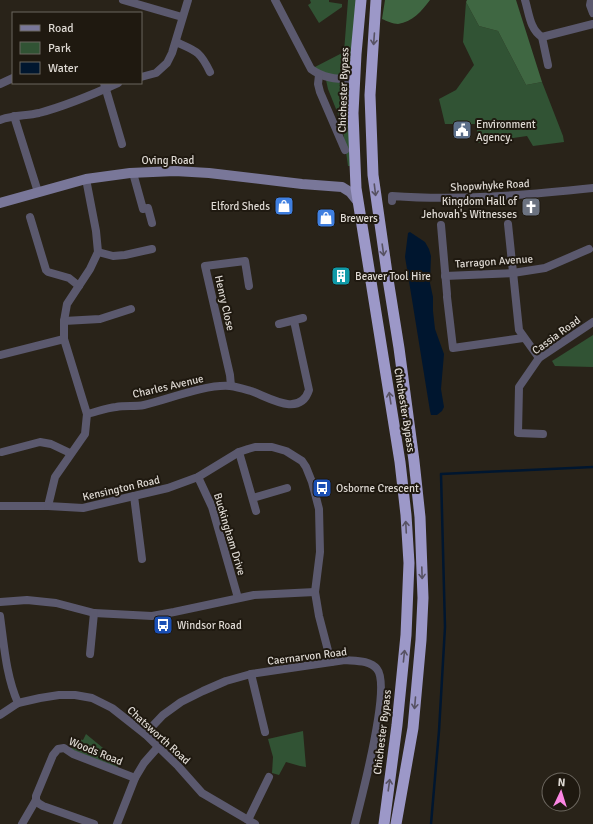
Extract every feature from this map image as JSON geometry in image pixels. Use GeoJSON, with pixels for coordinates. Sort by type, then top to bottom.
{"type":"FeatureCollection","features":[{"type":"Feature","properties":{"kind":"highway","name":"Chichester Bypass"},"geometry":{"type":"LineString","coordinates":[[361,0],[355,80],[355,169],[358,202],[400,462],[406,515],[409,564],[406,635],[397,725],[384,824]]}},
{"type":"Feature","properties":{"kind":"highway","name":"Chichester Bypass"},"geometry":{"type":"LineString","coordinates":[[376,0],[370,95],[373,175],[414,461],[420,517],[423,598],[421,640],[413,728],[396,824]]}},
{"type":"Feature","properties":{"kind":"main road"},"geometry":{"type":"LineString","coordinates":[[340,187],[347,183],[355,169]]}},
{"type":"Feature","properties":{"kind":"main road","name":"Oving Road"},"geometry":{"type":"LineString","coordinates":[[0,203],[86,180],[133,173],[210,173],[340,187]]}},
{"type":"Feature","properties":{"kind":"main road"},"geometry":{"type":"LineString","coordinates":[[340,187],[349,191],[358,202]]}},
{"type":"Feature","properties":{"kind":"street"},"geometry":{"type":"LineString","coordinates":[[123,0],[182,17]]}},
{"type":"Feature","properties":{"kind":"street"},"geometry":{"type":"LineString","coordinates":[[142,76],[156,72],[167,63],[176,42],[188,0]]}},
{"type":"Feature","properties":{"kind":"street"},"geometry":{"type":"LineString","coordinates":[[275,0],[311,69],[319,75],[331,78],[355,80]]}},
{"type":"Feature","properties":{"kind":"street"},"geometry":{"type":"LineString","coordinates":[[525,0],[533,28],[542,37],[548,65]]}},
{"type":"Feature","properties":{"kind":"street"},"geometry":{"type":"LineString","coordinates":[[591,0],[590,5],[593,13]]}},
{"type":"Feature","properties":{"kind":"street"},"geometry":{"type":"LineString","coordinates":[[542,37],[593,24]]}},
{"type":"Feature","properties":{"kind":"street"},"geometry":{"type":"LineString","coordinates":[[176,42],[194,50],[204,58],[210,72]]}},
{"type":"Feature","properties":{"kind":"street"},"geometry":{"type":"LineString","coordinates":[[319,75],[318,84],[320,92],[345,150]]}},
{"type":"Feature","properties":{"kind":"street"},"geometry":{"type":"LineString","coordinates":[[0,84],[12,78]]}},
{"type":"Feature","properties":{"kind":"street"},"geometry":{"type":"LineString","coordinates":[[0,120],[14,116],[39,113],[105,86],[122,144]]}},
{"type":"Feature","properties":{"kind":"street"},"geometry":{"type":"LineString","coordinates":[[14,116],[38,192]]}},
{"type":"Feature","properties":{"kind":"street"},"geometry":{"type":"LineString","coordinates":[[133,173],[143,209],[148,208],[152,223]]}},
{"type":"Feature","properties":{"kind":"street"},"geometry":{"type":"LineString","coordinates":[[48,506],[55,476],[85,434],[87,414],[64,339],[64,321],[67,304],[90,269],[98,252],[96,231],[86,180]]}},
{"type":"Feature","properties":{"kind":"street","name":"Shopwhyke Road"},"geometry":{"type":"LineString","coordinates":[[392,201],[392,196],[451,198],[489,197],[593,188]]}},
{"type":"Feature","properties":{"kind":"street"},"geometry":{"type":"LineString","coordinates":[[30,217],[46,270],[48,272],[69,278],[79,286]]}},
{"type":"Feature","properties":{"kind":"street"},"geometry":{"type":"LineString","coordinates":[[508,224],[520,330],[523,338],[539,358]]}},
{"type":"Feature","properties":{"kind":"street"},"geometry":{"type":"LineString","coordinates":[[441,226],[453,348],[523,338]]}},
{"type":"Feature","properties":{"kind":"street"},"geometry":{"type":"LineString","coordinates":[[98,252],[113,256],[126,255],[152,249]]}},
{"type":"Feature","properties":{"kind":"street","name":"Tarragon Avenue"},"geometry":{"type":"LineString","coordinates":[[445,276],[513,273],[545,268],[589,249]]}},
{"type":"Feature","properties":{"kind":"street","name":"Henry Close"},"geometry":{"type":"LineString","coordinates":[[231,386],[230,375],[205,266],[245,261],[249,286]]}},
{"type":"Feature","properties":{"kind":"street"},"geometry":{"type":"LineString","coordinates":[[64,321],[100,319],[131,309]]}},
{"type":"Feature","properties":{"kind":"street"},"geometry":{"type":"LineString","coordinates":[[279,324],[303,318]]}},
{"type":"Feature","properties":{"kind":"street","name":"Charles Avenue"},"geometry":{"type":"LineString","coordinates":[[87,414],[116,406],[138,406],[216,386],[231,386],[246,389],[268,399],[287,404],[301,402],[305,399],[309,390],[294,320]]}},
{"type":"Feature","properties":{"kind":"street","name":"Cassia Road"},"geometry":{"type":"LineString","coordinates":[[543,434],[518,433],[519,387],[539,358],[593,322]]}},
{"type":"Feature","properties":{"kind":"street"},"geometry":{"type":"LineString","coordinates":[[0,355],[64,339]]}},
{"type":"Feature","properties":{"kind":"street"},"geometry":{"type":"LineString","coordinates":[[2,452],[40,442],[51,444],[70,453]]}},
{"type":"Feature","properties":{"kind":"street"},"geometry":{"type":"LineString","coordinates":[[198,477],[238,452],[255,447],[272,447],[286,452],[302,461],[312,482],[319,509],[320,552],[315,592],[319,616],[331,662]]}},
{"type":"Feature","properties":{"kind":"street"},"geometry":{"type":"LineString","coordinates":[[238,452],[256,511]]}},
{"type":"Feature","properties":{"kind":"street","name":"Kensington Road"},"geometry":{"type":"LineString","coordinates":[[0,506],[82,508],[168,488],[198,477]]}},
{"type":"Feature","properties":{"kind":"street","name":"Buckingham Drive"},"geometry":{"type":"LineString","coordinates":[[198,477],[212,507],[238,598]]}},
{"type":"Feature","properties":{"kind":"street"},"geometry":{"type":"LineString","coordinates":[[253,498],[287,488]]}},
{"type":"Feature","properties":{"kind":"street"},"geometry":{"type":"LineString","coordinates":[[134,496],[142,559]]}},
{"type":"Feature","properties":{"kind":"street"},"geometry":{"type":"LineString","coordinates":[[0,602],[27,600],[56,603],[94,613],[152,616],[238,598],[273,593],[315,592]]}},
{"type":"Feature","properties":{"kind":"street"},"geometry":{"type":"LineString","coordinates":[[90,654],[94,613]]}},
{"type":"Feature","properties":{"kind":"street"},"geometry":{"type":"LineString","coordinates":[[0,616],[8,669],[18,703]]}},
{"type":"Feature","properties":{"kind":"street","name":"Caernarvon Road"},"geometry":{"type":"LineString","coordinates":[[145,734],[163,715],[181,702],[226,681],[251,674],[345,660],[370,664],[379,672],[381,693],[377,724],[355,824]]}},
{"type":"Feature","properties":{"kind":"street"},"geometry":{"type":"LineString","coordinates":[[251,674],[265,732]]}},
{"type":"Feature","properties":{"kind":"street","name":"Chatsworth Road"},"geometry":{"type":"LineString","coordinates":[[0,715],[18,703],[59,695],[75,695],[92,698],[112,708],[145,734],[178,766],[202,793],[251,822],[269,776]]}},
{"type":"Feature","properties":{"kind":"street"},"geometry":{"type":"LineString","coordinates":[[117,824],[135,778],[158,747]]}},
{"type":"Feature","properties":{"kind":"street","name":"Woods Road"},"geometry":{"type":"LineString","coordinates":[[36,800],[36,796],[52,754],[61,748],[135,778]]}},
{"type":"Feature","properties":{"kind":"street"},"geometry":{"type":"LineString","coordinates":[[22,824],[36,800],[43,806],[94,824]]}},
{"type":"Feature","properties":{"kind":"green space"},"geometry":{"type":"Polygon","coordinates":[[[310,0],[329,0],[329,2],[342,4],[342,7],[319,23],[308,5],[311,3],[310,0]]]}},
{"type":"Feature","properties":{"kind":"green space"},"geometry":{"type":"Polygon","coordinates":[[[348,0],[357,0],[351,71],[342,77],[331,77],[311,69],[344,52],[348,0]]]}},
{"type":"Feature","properties":{"kind":"green space"},"geometry":{"type":"Polygon","coordinates":[[[385,0],[430,0],[424,8],[408,21],[398,24],[382,19],[385,0]]]}},
{"type":"Feature","properties":{"kind":"green space"},"geometry":{"type":"Polygon","coordinates":[[[467,0],[516,0],[542,82],[526,85],[498,31],[479,26],[466,2],[467,0]]]}},
{"type":"Feature","properties":{"kind":"green space"},"geometry":{"type":"Polygon","coordinates":[[[466,2],[479,26],[498,31],[526,85],[542,82],[564,142],[533,146],[527,136],[477,143],[477,124],[445,124],[439,99],[456,90],[474,65],[463,42],[466,2]]]}},
{"type":"Feature","properties":{"kind":"green space"},"geometry":{"type":"Polygon","coordinates":[[[326,80],[343,82],[350,89],[350,166],[348,166],[342,124],[326,80]]]}},
{"type":"Feature","properties":{"kind":"green space"},"geometry":{"type":"Polygon","coordinates":[[[593,335],[593,367],[555,366],[552,361],[593,335]]]}},
{"type":"Feature","properties":{"kind":"green space"},"geometry":{"type":"Polygon","coordinates":[[[303,731],[306,767],[286,762],[279,775],[272,773],[273,757],[268,739],[303,731]]]}},
{"type":"Feature","properties":{"kind":"green space"},"geometry":{"type":"Polygon","coordinates":[[[86,734],[114,757],[118,762],[118,768],[70,749],[75,746],[79,739],[83,740],[86,734]]]}},
{"type":"Feature","properties":{"kind":"water"},"geometry":{"type":"Polygon","coordinates":[[[410,232],[425,242],[431,256],[430,283],[433,297],[435,329],[444,354],[441,389],[444,407],[437,415],[431,415],[430,411],[405,257],[408,233],[410,232]]]}},
{"type":"Feature","properties":{"kind":"waterway"},"geometry":{"type":"LineString","coordinates":[[431,824],[439,731],[445,627],[441,474],[593,467]]}},
{"type":"Feature","properties":{"kind":"place","name":"Environment Agency."},"geometry":{"type":"Point","coordinates":[462,130]}},
{"type":"Feature","properties":{"kind":"place","name":"Elford Sheds"},"geometry":{"type":"Point","coordinates":[284,206]}},
{"type":"Feature","properties":{"kind":"place","name":"Kingdom Hall of Jehovah's Witnesses"},"geometry":{"type":"Point","coordinates":[531,207]}},
{"type":"Feature","properties":{"kind":"place","name":"Brewers"},"geometry":{"type":"Point","coordinates":[326,218]}},
{"type":"Feature","properties":{"kind":"place","name":"Beaver Tool Hire"},"geometry":{"type":"Point","coordinates":[341,276]}},
{"type":"Feature","properties":{"kind":"place","name":"Osborne Crescent"},"geometry":{"type":"Point","coordinates":[322,488]}},
{"type":"Feature","properties":{"kind":"place","name":"Windsor Road"},"geometry":{"type":"Point","coordinates":[163,625]}}]}
